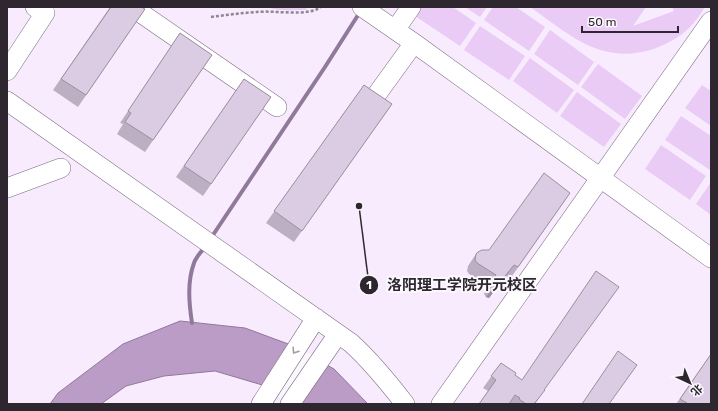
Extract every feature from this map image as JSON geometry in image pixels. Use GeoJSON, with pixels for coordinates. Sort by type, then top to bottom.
{"type":"FeatureCollection","features":[{"type":"Feature","properties":{"kind":"lane"},"geometry":{"type":"LineString","coordinates":[[7,71],[45,13],[37,7]]}},
{"type":"Feature","properties":{"kind":"lane"},"geometry":{"type":"LineString","coordinates":[[132,7],[277,107]]}},
{"type":"Feature","properties":{"kind":"lane"},"geometry":{"type":"LineString","coordinates":[[362,7],[711,258]]}},
{"type":"Feature","properties":{"kind":"lane"},"geometry":{"type":"LineString","coordinates":[[390,27],[411,7]]}},
{"type":"Feature","properties":{"kind":"lane"},"geometry":{"type":"LineString","coordinates":[[441,404],[711,21]]}},
{"type":"Feature","properties":{"kind":"lane"},"geometry":{"type":"LineString","coordinates":[[372,101],[414,43]]}},
{"type":"Feature","properties":{"kind":"lane"},"geometry":{"type":"LineString","coordinates":[[7,101],[338,334],[366,356],[405,404]]}},
{"type":"Feature","properties":{"kind":"lane"},"geometry":{"type":"LineString","coordinates":[[7,188],[61,168]]}},
{"type":"Feature","properties":{"kind":"lane"},"geometry":{"type":"LineString","coordinates":[[261,404],[316,318]]}},
{"type":"Feature","properties":{"kind":"lane"},"geometry":{"type":"LineString","coordinates":[[290,404],[338,334]]}},
{"type":"Feature","properties":{"kind":"path"},"geometry":{"type":"LineString","coordinates":[[210,17],[258,12],[304,13],[321,7]]}},
{"type":"Feature","properties":{"kind":"shaded area"},"geometry":{"type":"Polygon","coordinates":[[[7,7],[711,7],[711,404],[7,404],[7,7]]]}},
{"type":"Feature","properties":{"kind":"shaded area"},"geometry":{"type":"Polygon","coordinates":[[[269,7],[307,8],[306,10],[276,10],[269,7]]]}},
{"type":"Feature","properties":{"kind":"shaded area"},"geometry":{"type":"Polygon","coordinates":[[[421,7],[453,7],[476,23],[460,46],[415,16],[421,7]]]}},
{"type":"Feature","properties":{"kind":"shaded area"},"geometry":{"type":"Polygon","coordinates":[[[465,7],[487,7],[480,17],[465,7]]]}},
{"type":"Feature","properties":{"kind":"shaded area"},"geometry":{"type":"Polygon","coordinates":[[[493,7],[516,7],[545,27],[529,51],[484,20],[493,7]]]}},
{"type":"Feature","properties":{"kind":"shaded area"},"geometry":{"type":"Polygon","coordinates":[[[530,7],[646,7],[633,26],[674,11],[672,7],[705,7],[688,29],[673,40],[662,46],[642,52],[622,54],[612,53],[584,43],[568,34],[530,7]]]}},
{"type":"Feature","properties":{"kind":"shaded area"},"geometry":{"type":"Polygon","coordinates":[[[480,26],[525,56],[509,80],[464,50],[480,26]]]}},
{"type":"Feature","properties":{"kind":"shaded area"},"geometry":{"type":"Polygon","coordinates":[[[550,30],[594,62],[578,85],[534,54],[550,30]]]}},
{"type":"Feature","properties":{"kind":"shaded area"},"geometry":{"type":"Polygon","coordinates":[[[530,58],[574,90],[557,113],[513,81],[530,58]]]}},
{"type":"Feature","properties":{"kind":"shaded area"},"geometry":{"type":"Polygon","coordinates":[[[598,64],[642,96],[625,119],[581,87],[598,64]]]}},
{"type":"Feature","properties":{"kind":"shaded area"},"geometry":{"type":"Polygon","coordinates":[[[702,85],[711,91],[711,126],[685,108],[702,85]]]}},
{"type":"Feature","properties":{"kind":"shaded area"},"geometry":{"type":"Polygon","coordinates":[[[577,92],[621,124],[604,147],[560,116],[577,92]]]}},
{"type":"Feature","properties":{"kind":"shaded area"},"geometry":{"type":"Polygon","coordinates":[[[681,116],[711,136],[710,170],[665,140],[681,116]]]}},
{"type":"Feature","properties":{"kind":"shaded area"},"geometry":{"type":"Polygon","coordinates":[[[661,145],[706,176],[690,200],[645,169],[661,145]]]}},
{"type":"Feature","properties":{"kind":"shaded area"},"geometry":{"type":"Polygon","coordinates":[[[711,182],[711,215],[696,204],[711,182]]]}},
{"type":"Feature","properties":{"kind":"shaded area"},"geometry":{"type":"Polygon","coordinates":[[[180,321],[245,328],[291,345],[334,369],[368,404],[291,404],[269,387],[215,371],[164,376],[126,386],[101,404],[50,404],[58,393],[123,344],[180,321]]]}},
{"type":"Feature","properties":{"kind":"pier"},"geometry":{"type":"Polygon","coordinates":[[[290,343],[317,358],[288,404],[268,389],[290,343]]]}},
{"type":"Feature","properties":{"kind":"building"},"geometry":{"type":"Polygon","coordinates":[[[111,7],[141,7],[145,9],[86,95],[61,79],[111,7]]]}},
{"type":"Feature","properties":{"kind":"building"},"geometry":{"type":"Polygon","coordinates":[[[180,33],[212,55],[153,140],[125,122],[131,113],[128,111],[180,33]]]}},
{"type":"Feature","properties":{"kind":"building"},"geometry":{"type":"Polygon","coordinates":[[[244,79],[271,97],[211,184],[184,166],[244,79]]]}},
{"type":"Feature","properties":{"kind":"building"},"geometry":{"type":"Polygon","coordinates":[[[364,85],[392,104],[302,231],[274,211],[364,85]]]}},
{"type":"Feature","properties":{"kind":"building"},"geometry":{"type":"Polygon","coordinates":[[[544,173],[570,193],[518,267],[514,265],[497,286],[494,286],[492,282],[496,275],[477,263],[475,260],[476,254],[482,250],[489,250],[544,173]]]}},
{"type":"Feature","properties":{"kind":"building"},"geometry":{"type":"Polygon","coordinates":[[[596,271],[619,287],[534,404],[526,404],[515,395],[509,404],[479,404],[496,380],[491,376],[501,363],[516,373],[515,375],[522,380],[596,271]]]}},
{"type":"Feature","properties":{"kind":"building"},"geometry":{"type":"Polygon","coordinates":[[[618,351],[637,365],[609,404],[582,404],[618,351]]]}},
{"type":"Feature","properties":{"kind":"building"},"geometry":{"type":"Polygon","coordinates":[[[711,354],[711,404],[687,404],[680,399],[711,354]]]}},
{"type":"Feature","properties":{"kind":"waterway"},"geometry":{"type":"LineString","coordinates":[[211,238],[360,12]]}},
{"type":"Feature","properties":{"kind":"waterway"},"geometry":{"type":"LineString","coordinates":[[192,323],[189,300],[190,278],[195,261],[205,247]]}},
{"type":"Feature","properties":{"kind":"place","name":"洛阳理工学院开元校区"},"geometry":{"type":"Point","coordinates":[359,206]}}]}
